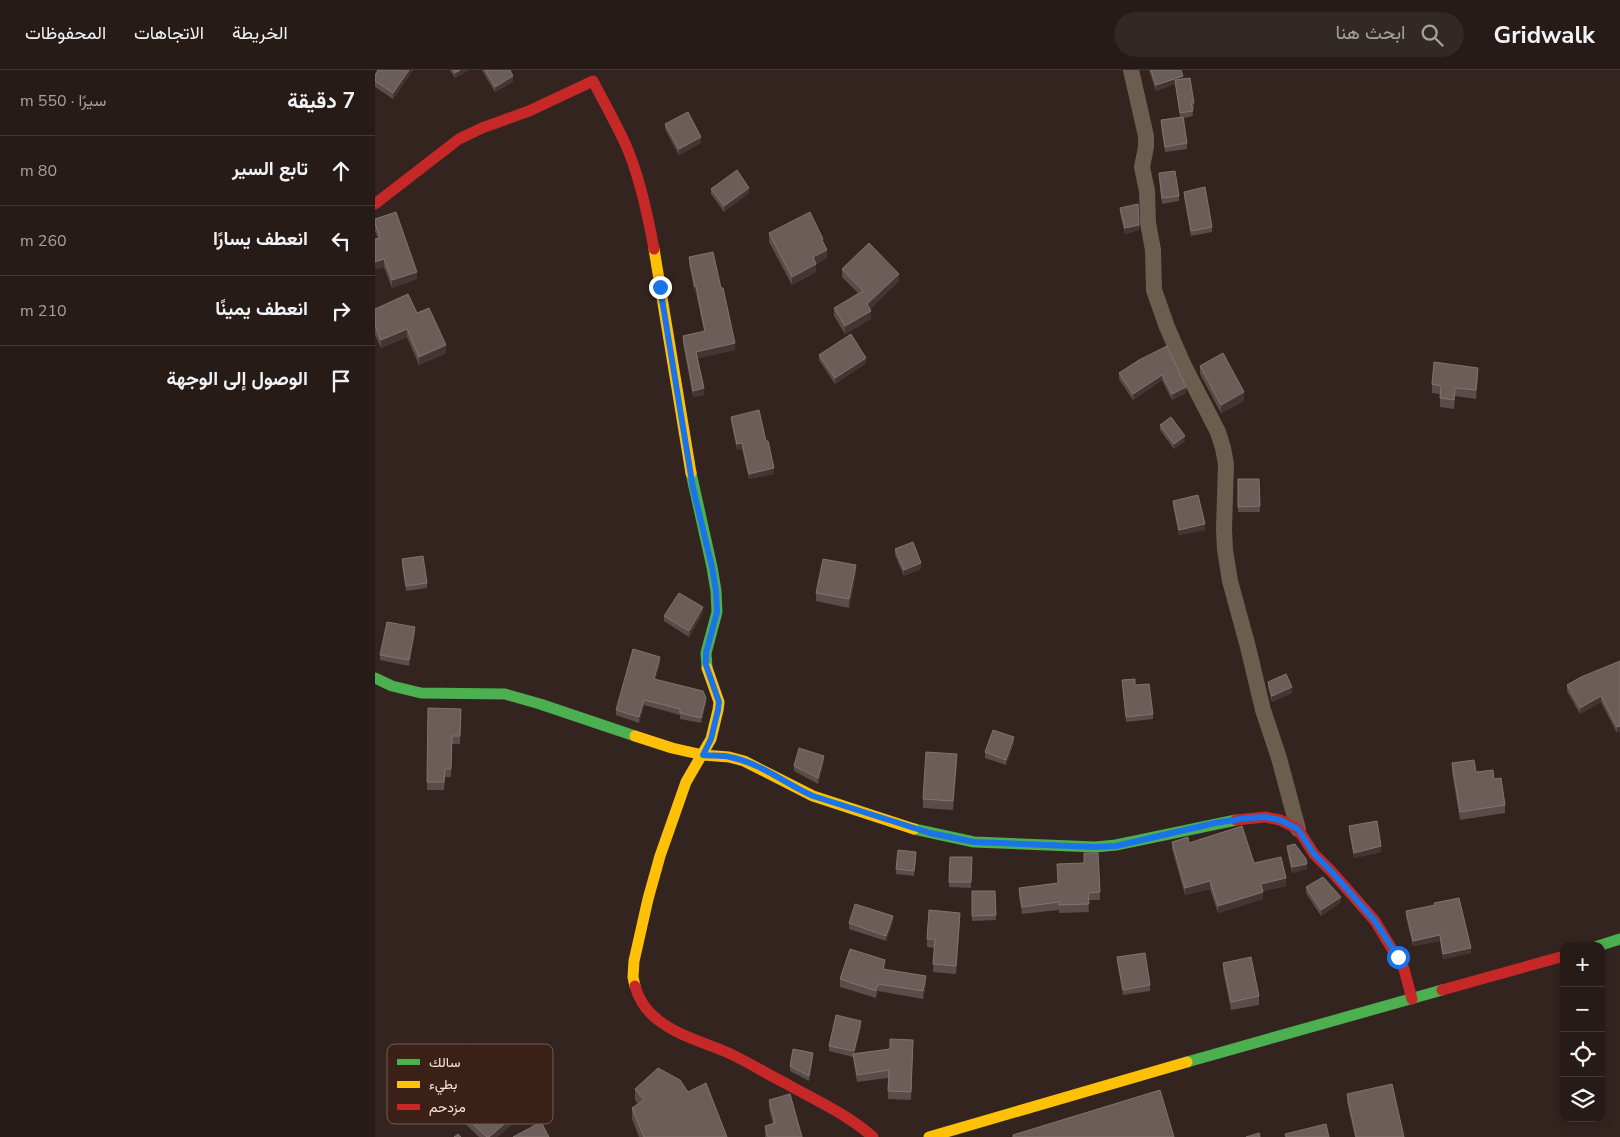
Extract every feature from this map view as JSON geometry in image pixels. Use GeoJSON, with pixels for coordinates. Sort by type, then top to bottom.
{"type":"FeatureCollection","features":[{"type":"Feature","properties":{"kind":"street"},"geometry":{"type":"LineString","coordinates":[[1131,70],[1146,136],[1142,167],[1147,191],[1148,223],[1153,250],[1155,290],[1167,327],[1183,364],[1218,432],[1223,448],[1226,464],[1225,550],[1230,582],[1263,710],[1279,758],[1298,829],[1314,854],[1375,921],[1404,969],[1412,999]]}},
{"type":"Feature","properties":{"kind":"street"},"geometry":{"type":"LineString","coordinates":[[375,204],[459,139],[482,128],[529,111],[593,81],[626,145],[651,225],[693,488],[716,591],[717,612],[706,653],[706,665],[719,702],[718,710],[711,739],[686,782],[677,805],[651,890],[635,961],[633,978],[637,994],[645,1007],[659,1020],[681,1033],[726,1052],[835,1110],[859,1125],[873,1137]]}},
{"type":"Feature","properties":{"kind":"street"},"geometry":{"type":"LineString","coordinates":[[375,678],[392,686],[421,693],[505,694],[672,748],[703,755],[729,756],[768,772],[798,789],[840,805],[930,833],[974,842],[1095,847],[1116,846],[1215,823],[1265,817],[1280,820],[1298,829]]}},
{"type":"Feature","properties":{"kind":"street"},"geometry":{"type":"LineString","coordinates":[[1605,944],[1620,939]]}},
{"type":"Feature","properties":{"kind":"street"},"geometry":{"type":"LineString","coordinates":[[935,1136],[1263,1040],[1560,957]]}},
{"type":"Feature","properties":{"kind":"building"},"geometry":{"type":"Polygon","coordinates":[[[378,70],[409,70],[393,93],[375,81],[375,75],[378,70]]]}},
{"type":"Feature","properties":{"kind":"building"},"geometry":{"type":"Polygon","coordinates":[[[485,70],[510,70],[513,76],[495,87],[485,70]]]}},
{"type":"Feature","properties":{"kind":"building"},"geometry":{"type":"Polygon","coordinates":[[[1151,70],[1181,70],[1183,76],[1156,85],[1151,70]]]}},
{"type":"Feature","properties":{"kind":"building"},"geometry":{"type":"Polygon","coordinates":[[[1190,78],[1194,103],[1191,103],[1193,111],[1180,113],[1175,80],[1190,78]]]}},
{"type":"Feature","properties":{"kind":"building"},"geometry":{"type":"Polygon","coordinates":[[[688,112],[701,137],[679,149],[665,124],[688,112]]]}},
{"type":"Feature","properties":{"kind":"building"},"geometry":{"type":"Polygon","coordinates":[[[1183,117],[1187,143],[1165,147],[1161,120],[1183,117]]]}},
{"type":"Feature","properties":{"kind":"building"},"geometry":{"type":"Polygon","coordinates":[[[737,170],[749,188],[724,206],[711,189],[737,170]]]}},
{"type":"Feature","properties":{"kind":"building"},"geometry":{"type":"Polygon","coordinates":[[[1175,171],[1179,196],[1162,198],[1159,173],[1175,171]]]}},
{"type":"Feature","properties":{"kind":"building"},"geometry":{"type":"Polygon","coordinates":[[[1205,187],[1212,227],[1191,231],[1184,192],[1205,187]]]}},
{"type":"Feature","properties":{"kind":"building"},"geometry":{"type":"Polygon","coordinates":[[[1138,204],[1139,225],[1125,228],[1120,208],[1138,204]]]}},
{"type":"Feature","properties":{"kind":"building"},"geometry":{"type":"Polygon","coordinates":[[[396,212],[417,272],[392,280],[384,259],[375,262],[375,239],[380,238],[375,219],[396,212]]]}},
{"type":"Feature","properties":{"kind":"building"},"geometry":{"type":"Polygon","coordinates":[[[810,212],[827,250],[813,257],[816,264],[792,277],[769,233],[810,212]]]}},
{"type":"Feature","properties":{"kind":"building"},"geometry":{"type":"Polygon","coordinates":[[[869,243],[899,274],[867,304],[871,311],[845,326],[834,308],[863,291],[842,269],[869,243]]]}},
{"type":"Feature","properties":{"kind":"building"},"geometry":{"type":"Polygon","coordinates":[[[713,252],[735,343],[696,352],[704,388],[693,391],[683,336],[705,331],[689,257],[713,252]]]}},
{"type":"Feature","properties":{"kind":"building"},"geometry":{"type":"Polygon","coordinates":[[[408,294],[417,313],[429,308],[446,345],[419,357],[407,329],[381,340],[375,326],[375,309],[408,294]]]}},
{"type":"Feature","properties":{"kind":"building"},"geometry":{"type":"Polygon","coordinates":[[[851,334],[866,358],[835,378],[819,355],[851,334]]]}},
{"type":"Feature","properties":{"kind":"building"},"geometry":{"type":"Polygon","coordinates":[[[1167,346],[1186,387],[1172,394],[1162,375],[1133,394],[1119,373],[1139,360],[1167,346]]]}},
{"type":"Feature","properties":{"kind":"building"},"geometry":{"type":"Polygon","coordinates":[[[1223,353],[1244,392],[1221,405],[1200,366],[1223,353]]]}},
{"type":"Feature","properties":{"kind":"building"},"geometry":{"type":"Polygon","coordinates":[[[1434,362],[1478,368],[1476,390],[1455,388],[1454,400],[1440,398],[1441,386],[1432,384],[1434,362]]]}},
{"type":"Feature","properties":{"kind":"building"},"geometry":{"type":"Polygon","coordinates":[[[759,410],[774,468],[749,474],[742,443],[737,444],[731,417],[759,410]]]}},
{"type":"Feature","properties":{"kind":"building"},"geometry":{"type":"Polygon","coordinates":[[[1171,417],[1185,436],[1174,444],[1160,425],[1171,417]]]}},
{"type":"Feature","properties":{"kind":"building"},"geometry":{"type":"Polygon","coordinates":[[[1238,479],[1259,479],[1260,506],[1238,507],[1238,479]]]}},
{"type":"Feature","properties":{"kind":"building"},"geometry":{"type":"Polygon","coordinates":[[[1198,495],[1205,524],[1179,530],[1173,501],[1198,495]]]}},
{"type":"Feature","properties":{"kind":"building"},"geometry":{"type":"Polygon","coordinates":[[[913,542],[921,563],[904,570],[895,549],[913,542]]]}},
{"type":"Feature","properties":{"kind":"building"},"geometry":{"type":"Polygon","coordinates":[[[423,556],[427,583],[406,586],[402,559],[423,556]]]}},
{"type":"Feature","properties":{"kind":"building"},"geometry":{"type":"Polygon","coordinates":[[[823,559],[856,565],[849,599],[816,593],[823,559]]]}},
{"type":"Feature","properties":{"kind":"building"},"geometry":{"type":"Polygon","coordinates":[[[679,593],[703,607],[689,631],[664,616],[679,593]]]}},
{"type":"Feature","properties":{"kind":"building"},"geometry":{"type":"Polygon","coordinates":[[[387,622],[415,627],[409,660],[380,655],[387,622]]]}},
{"type":"Feature","properties":{"kind":"building"},"geometry":{"type":"Polygon","coordinates":[[[633,649],[660,657],[654,679],[703,691],[706,698],[701,718],[680,713],[680,709],[644,700],[639,717],[616,710],[633,649]]]}},
{"type":"Feature","properties":{"kind":"building"},"geometry":{"type":"Polygon","coordinates":[[[1620,661],[1620,726],[1617,727],[1601,696],[1580,708],[1567,685],[1581,677],[1620,661]]]}},
{"type":"Feature","properties":{"kind":"building"},"geometry":{"type":"Polygon","coordinates":[[[1286,674],[1292,687],[1272,696],[1268,682],[1286,674]]]}},
{"type":"Feature","properties":{"kind":"building"},"geometry":{"type":"Polygon","coordinates":[[[1135,679],[1135,685],[1149,684],[1153,714],[1126,717],[1122,680],[1135,679]]]}},
{"type":"Feature","properties":{"kind":"building"},"geometry":{"type":"Polygon","coordinates":[[[428,708],[461,709],[460,736],[452,736],[451,769],[445,769],[444,782],[427,782],[428,708]]]}},
{"type":"Feature","properties":{"kind":"building"},"geometry":{"type":"Polygon","coordinates":[[[993,730],[1014,737],[1006,760],[985,752],[993,730]]]}},
{"type":"Feature","properties":{"kind":"building"},"geometry":{"type":"Polygon","coordinates":[[[799,748],[824,756],[818,778],[794,766],[799,748]]]}},
{"type":"Feature","properties":{"kind":"building"},"geometry":{"type":"Polygon","coordinates":[[[926,752],[957,754],[953,801],[923,799],[926,752]]]}},
{"type":"Feature","properties":{"kind":"building"},"geometry":{"type":"Polygon","coordinates":[[[1474,760],[1476,772],[1493,770],[1494,779],[1501,778],[1505,805],[1460,812],[1452,763],[1474,760]]]}},
{"type":"Feature","properties":{"kind":"building"},"geometry":{"type":"Polygon","coordinates":[[[1377,821],[1381,846],[1354,853],[1349,826],[1377,821]]]}},
{"type":"Feature","properties":{"kind":"building"},"geometry":{"type":"Polygon","coordinates":[[[1242,826],[1254,863],[1281,857],[1286,878],[1261,884],[1263,892],[1218,906],[1210,881],[1185,888],[1172,842],[1188,837],[1189,843],[1242,826]]]}},
{"type":"Feature","properties":{"kind":"building"},"geometry":{"type":"Polygon","coordinates":[[[1295,844],[1306,859],[1307,864],[1292,867],[1287,846],[1295,844]]]}},
{"type":"Feature","properties":{"kind":"building"},"geometry":{"type":"Polygon","coordinates":[[[898,850],[916,852],[914,871],[896,869],[898,850]]]}},
{"type":"Feature","properties":{"kind":"building"},"geometry":{"type":"Polygon","coordinates":[[[1084,853],[1098,853],[1100,892],[1088,893],[1089,904],[1059,905],[1059,902],[1022,907],[1019,888],[1058,883],[1057,864],[1084,863],[1084,853]]]}},
{"type":"Feature","properties":{"kind":"building"},"geometry":{"type":"Polygon","coordinates":[[[950,857],[972,857],[971,882],[949,882],[950,857]]]}},
{"type":"Feature","properties":{"kind":"building"},"geometry":{"type":"Polygon","coordinates":[[[1323,877],[1341,897],[1321,910],[1306,887],[1323,877]]]}},
{"type":"Feature","properties":{"kind":"building"},"geometry":{"type":"Polygon","coordinates":[[[972,891],[995,891],[996,915],[972,916],[972,891]]]}},
{"type":"Feature","properties":{"kind":"building"},"geometry":{"type":"Polygon","coordinates":[[[1459,898],[1471,948],[1443,954],[1440,935],[1413,941],[1406,911],[1459,898]]]}},
{"type":"Feature","properties":{"kind":"building"},"geometry":{"type":"Polygon","coordinates":[[[855,904],[893,916],[886,936],[849,923],[855,904]]]}},
{"type":"Feature","properties":{"kind":"building"},"geometry":{"type":"Polygon","coordinates":[[[929,910],[960,913],[956,966],[933,964],[935,939],[927,939],[929,910]]]}},
{"type":"Feature","properties":{"kind":"building"},"geometry":{"type":"Polygon","coordinates":[[[850,949],[885,960],[883,969],[926,976],[923,991],[878,984],[876,991],[840,979],[850,949]]]}},
{"type":"Feature","properties":{"kind":"building"},"geometry":{"type":"Polygon","coordinates":[[[1145,953],[1150,985],[1123,990],[1117,957],[1145,953]]]}},
{"type":"Feature","properties":{"kind":"building"},"geometry":{"type":"Polygon","coordinates":[[[1251,957],[1259,996],[1231,1002],[1223,963],[1251,957]]]}},
{"type":"Feature","properties":{"kind":"building"},"geometry":{"type":"Polygon","coordinates":[[[836,1015],[861,1021],[854,1051],[829,1046],[836,1015]]]}},
{"type":"Feature","properties":{"kind":"building"},"geometry":{"type":"Polygon","coordinates":[[[890,1039],[913,1040],[911,1092],[888,1091],[889,1070],[857,1075],[853,1054],[890,1049],[890,1039]]]}},
{"type":"Feature","properties":{"kind":"building"},"geometry":{"type":"Polygon","coordinates":[[[793,1049],[813,1053],[809,1076],[790,1066],[793,1049]]]}},
{"type":"Feature","properties":{"kind":"building"},"geometry":{"type":"Polygon","coordinates":[[[658,1068],[680,1080],[688,1092],[706,1083],[727,1137],[644,1137],[632,1108],[644,1100],[635,1089],[658,1068]]]}},
{"type":"Feature","properties":{"kind":"building"},"geometry":{"type":"Polygon","coordinates":[[[1392,1084],[1404,1137],[1356,1137],[1347,1094],[1392,1084]]]}},
{"type":"Feature","properties":{"kind":"building"},"geometry":{"type":"Polygon","coordinates":[[[1160,1090],[1174,1137],[1013,1137],[1013,1135],[1160,1090]]]}},
{"type":"Feature","properties":{"kind":"building"},"geometry":{"type":"Polygon","coordinates":[[[790,1094],[802,1137],[768,1137],[765,1126],[775,1123],[769,1100],[790,1094]]]}},
{"type":"Feature","properties":{"kind":"building"},"geometry":{"type":"Polygon","coordinates":[[[473,1124],[504,1124],[489,1137],[473,1124]]]}},
{"type":"Feature","properties":{"kind":"building"},"geometry":{"type":"Polygon","coordinates":[[[537,1124],[542,1124],[549,1137],[513,1137],[537,1124]]]}},
{"type":"Feature","properties":{"kind":"building"},"geometry":{"type":"Polygon","coordinates":[[[1326,1124],[1329,1137],[1286,1137],[1285,1134],[1326,1124]]]}},
{"type":"Feature","properties":{"kind":"building"},"geometry":{"type":"Polygon","coordinates":[[[1259,1133],[1260,1137],[1246,1137],[1259,1133]]]}},
{"type":"Feature","properties":{"kind":"traffic: fast"},"geometry":{"type":"LineString","coordinates":[[691,473],[716,591],[717,612],[706,653],[707,668]]}},
{"type":"Feature","properties":{"kind":"traffic: fast"},"geometry":{"type":"LineString","coordinates":[[375,678],[392,686],[421,693],[505,694],[635,736]]}},
{"type":"Feature","properties":{"kind":"traffic: fast"},"geometry":{"type":"LineString","coordinates":[[914,829],[974,842],[1095,847],[1116,845],[1236,820]]}},
{"type":"Feature","properties":{"kind":"traffic: fast"},"geometry":{"type":"LineString","coordinates":[[1605,944],[1620,939]]}},
{"type":"Feature","properties":{"kind":"traffic: fast"},"geometry":{"type":"LineString","coordinates":[[1187,1062],[1442,990]]}},
{"type":"Feature","properties":{"kind":"traffic: slow"},"geometry":{"type":"LineString","coordinates":[[654,249],[691,473]]}},
{"type":"Feature","properties":{"kind":"traffic: slow"},"geometry":{"type":"LineString","coordinates":[[635,986],[633,977],[634,961],[660,856],[686,782],[711,739],[718,710],[719,702],[707,668]]}},
{"type":"Feature","properties":{"kind":"traffic: slow"},"geometry":{"type":"LineString","coordinates":[[635,736],[672,748],[744,761],[813,796],[914,829]]}},
{"type":"Feature","properties":{"kind":"traffic: slow"},"geometry":{"type":"LineString","coordinates":[[929,1137],[1187,1062]]}},
{"type":"Feature","properties":{"kind":"traffic: jam"},"geometry":{"type":"LineString","coordinates":[[375,204],[459,139],[482,128],[529,111],[593,81],[625,143],[635,168],[643,195],[654,249]]}},
{"type":"Feature","properties":{"kind":"traffic: jam"},"geometry":{"type":"LineString","coordinates":[[1236,820],[1265,817],[1280,820],[1298,829],[1314,854],[1375,921],[1404,969],[1412,999]]}},
{"type":"Feature","properties":{"kind":"traffic: jam"},"geometry":{"type":"LineString","coordinates":[[1442,990],[1560,957]]}},
{"type":"Feature","properties":{"kind":"traffic: jam"},"geometry":{"type":"LineString","coordinates":[[635,986],[641,1001],[647,1009],[665,1025],[681,1034],[747,1062],[842,1114],[873,1137]]}},
{"type":"Feature","properties":{"kind":"route"},"geometry":{"type":"LineString","coordinates":[[660,287],[693,488],[716,591],[717,612],[706,653],[706,665],[719,702],[716,723],[703,755],[729,756],[768,772],[813,796],[930,833],[974,842],[1095,847],[1116,846],[1215,823],[1265,817],[1280,820],[1298,829],[1314,854],[1351,892],[1375,921],[1398,957]]}}]}
